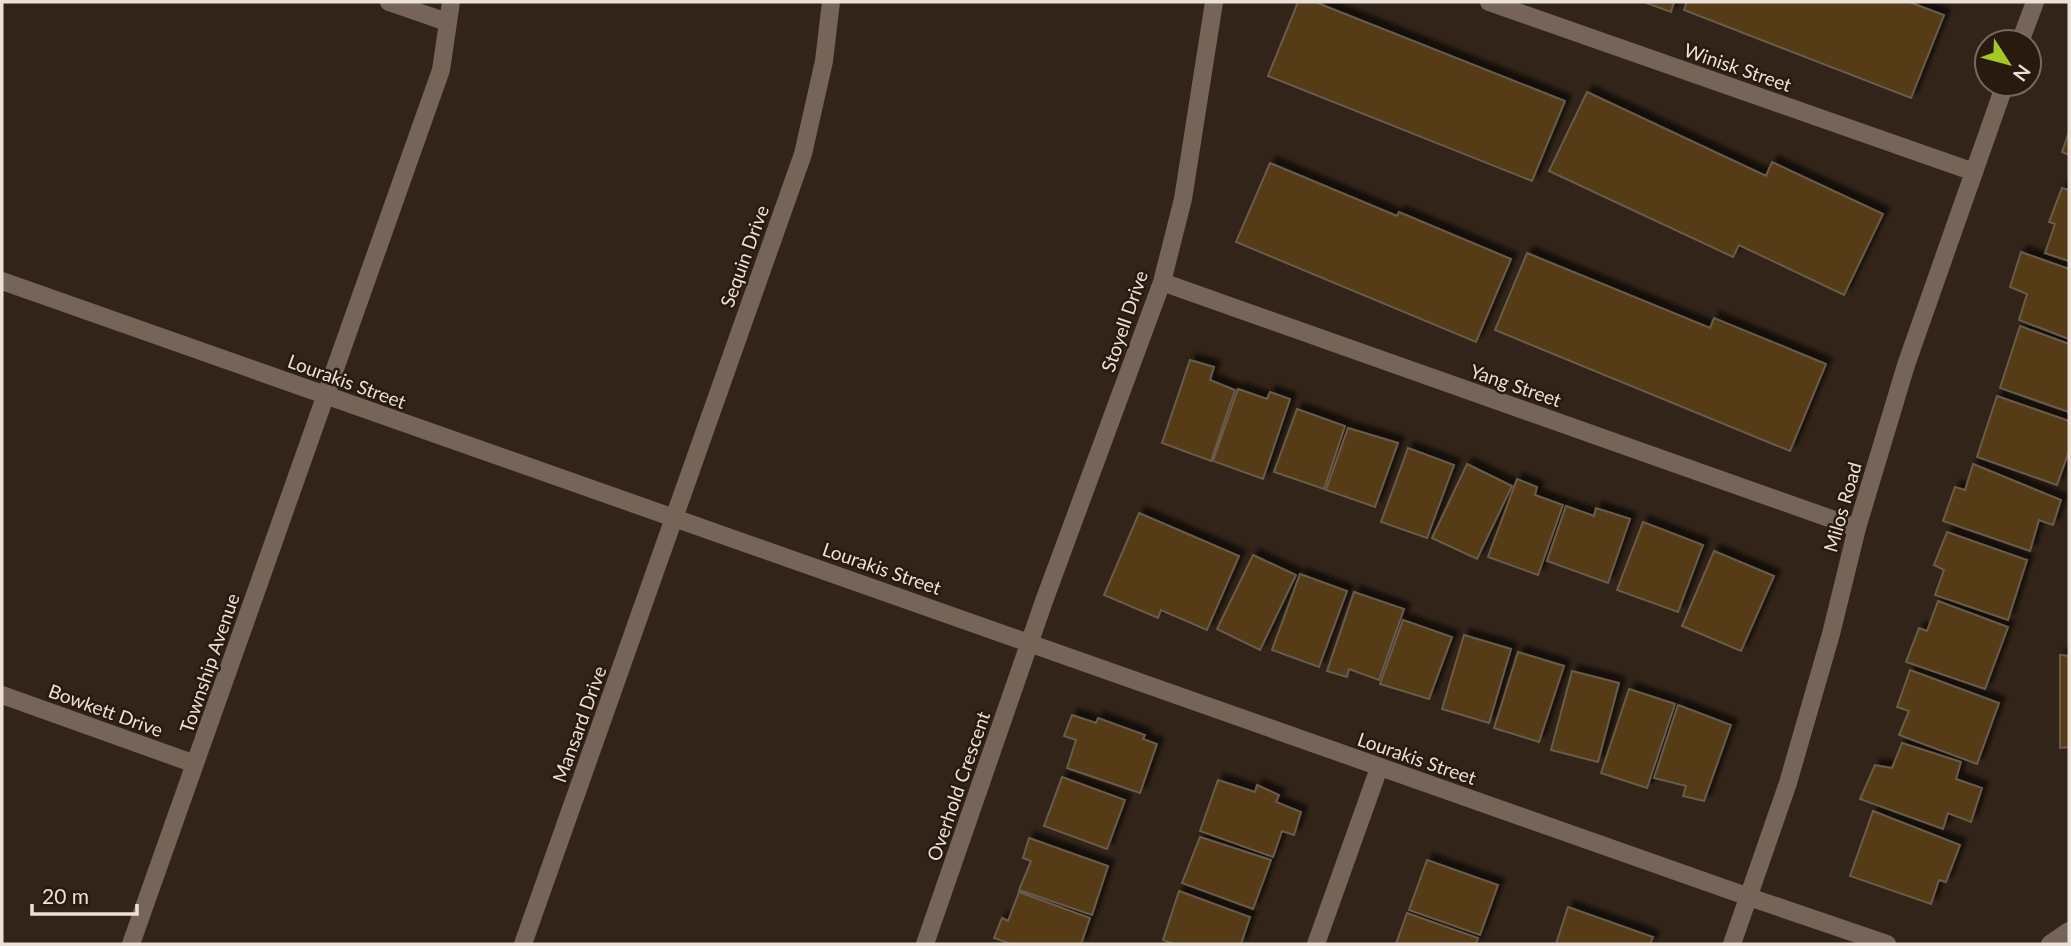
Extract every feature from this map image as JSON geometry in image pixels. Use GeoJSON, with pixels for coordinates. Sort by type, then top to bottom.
{"type":"FeatureCollection","features":[{"type":"Feature","properties":{"kind":"street"},"geometry":{"type":"LineString","coordinates":[[389,2],[447,22]]}},
{"type":"Feature","properties":{"kind":"street"},"geometry":{"type":"LineString","coordinates":[[325,395],[441,70],[451,2]]}},
{"type":"Feature","properties":{"kind":"street","name":"Sequin Drive"},"geometry":{"type":"LineString","coordinates":[[674,518],[803,154],[824,61],[831,2]]}},
{"type":"Feature","properties":{"kind":"street","name":"Stoyell Drive"},"geometry":{"type":"LineString","coordinates":[[1031,642],[1161,282],[1183,199],[1214,2]]}},
{"type":"Feature","properties":{"kind":"street","name":"Winisk Street"},"geometry":{"type":"LineString","coordinates":[[1489,2],[1974,172]]}},
{"type":"Feature","properties":{"kind":"street"},"geometry":{"type":"LineString","coordinates":[[2025,28],[2035,2]]}},
{"type":"Feature","properties":{"kind":"street","name":"Milos Road"},"geometry":{"type":"LineString","coordinates":[[1732,944],[1788,783],[1831,634],[1857,528],[1906,365],[2000,98]]}},
{"type":"Feature","properties":{"kind":"street","name":"Lourakis Street"},"geometry":{"type":"LineString","coordinates":[[2,281],[1031,642],[1379,768],[1887,944]]}},
{"type":"Feature","properties":{"kind":"street","name":"Yang Street"},"geometry":{"type":"LineString","coordinates":[[1161,282],[1857,528]]}},
{"type":"Feature","properties":{"kind":"street","name":"Township Avenue"},"geometry":{"type":"LineString","coordinates":[[131,944],[325,395]]}},
{"type":"Feature","properties":{"kind":"street","name":"Mansard Drive"},"geometry":{"type":"LineString","coordinates":[[523,944],[674,518]]}},
{"type":"Feature","properties":{"kind":"street","name":"Overhold Crescent"},"geometry":{"type":"LineString","coordinates":[[925,944],[1031,642]]}},
{"type":"Feature","properties":{"kind":"street","name":"Bowkett Drive"},"geometry":{"type":"LineString","coordinates":[[2,695],[195,764]]}},
{"type":"Feature","properties":{"kind":"street"},"geometry":{"type":"LineString","coordinates":[[1316,944],[1379,768]]}},
{"type":"Feature","properties":{"kind":"street"},"geometry":{"type":"LineString","coordinates":[[2050,944],[2069,931]]}},
{"type":"Feature","properties":{"kind":"building"},"geometry":{"type":"Polygon","coordinates":[[[1298,2],[1315,2],[1565,101],[1532,181],[1268,76],[1298,2]]]}},
{"type":"Feature","properties":{"kind":"building"},"geometry":{"type":"Polygon","coordinates":[[[1644,2],[1674,2],[1671,12],[1644,2]]]}},
{"type":"Feature","properties":{"kind":"building"},"geometry":{"type":"Polygon","coordinates":[[[1687,2],[1909,2],[1944,15],[1911,98],[1684,10],[1687,2]]]}},
{"type":"Feature","properties":{"kind":"building"},"geometry":{"type":"Polygon","coordinates":[[[1587,92],[1766,176],[1772,162],[1883,214],[1844,295],[1739,245],[1733,257],[1549,171],[1587,92]]]}},
{"type":"Feature","properties":{"kind":"building"},"geometry":{"type":"Polygon","coordinates":[[[2069,132],[2069,155],[2062,152],[2069,132]]]}},
{"type":"Feature","properties":{"kind":"building"},"geometry":{"type":"Polygon","coordinates":[[[1270,163],[1397,216],[1399,212],[1511,259],[1476,342],[1236,242],[1270,163]]]}},
{"type":"Feature","properties":{"kind":"building"},"geometry":{"type":"Polygon","coordinates":[[[2062,188],[2069,190],[2069,261],[2045,253],[2055,224],[2049,222],[2062,188]]]}},
{"type":"Feature","properties":{"kind":"building"},"geometry":{"type":"Polygon","coordinates":[[[2021,252],[2069,269],[2069,339],[2019,320],[2027,294],[2010,287],[2021,252]]]}},
{"type":"Feature","properties":{"kind":"building"},"geometry":{"type":"Polygon","coordinates":[[[1527,253],[1710,328],[1714,318],[1826,364],[1790,451],[1495,330],[1527,253]]]}},
{"type":"Feature","properties":{"kind":"building"},"geometry":{"type":"Polygon","coordinates":[[[2020,326],[2069,344],[2069,412],[2000,388],[2020,326]]]}},
{"type":"Feature","properties":{"kind":"building"},"geometry":{"type":"Polygon","coordinates":[[[1190,360],[1214,367],[1210,380],[1235,390],[1211,461],[1162,443],[1190,360]]]}},
{"type":"Feature","properties":{"kind":"building"},"geometry":{"type":"Polygon","coordinates":[[[1238,389],[1267,399],[1270,392],[1290,399],[1263,479],[1213,461],[1238,389]]]}},
{"type":"Feature","properties":{"kind":"building"},"geometry":{"type":"Polygon","coordinates":[[[1997,396],[2069,421],[2069,451],[2057,485],[1977,457],[1997,396]]]}},
{"type":"Feature","properties":{"kind":"building"},"geometry":{"type":"Polygon","coordinates":[[[1297,409],[1345,426],[1324,489],[1274,472],[1297,409]]]}},
{"type":"Feature","properties":{"kind":"building"},"geometry":{"type":"Polygon","coordinates":[[[1348,428],[1398,443],[1375,507],[1326,490],[1348,428]]]}},
{"type":"Feature","properties":{"kind":"building"},"geometry":{"type":"Polygon","coordinates":[[[1408,448],[1454,465],[1427,538],[1381,522],[1408,448]]]}},
{"type":"Feature","properties":{"kind":"building"},"geometry":{"type":"Polygon","coordinates":[[[1467,464],[1512,486],[1477,559],[1432,538],[1467,464]]]}},
{"type":"Feature","properties":{"kind":"building"},"geometry":{"type":"Polygon","coordinates":[[[1973,464],[2061,500],[2053,525],[2039,520],[2030,551],[1943,521],[1955,487],[1965,490],[1973,464]]]}},
{"type":"Feature","properties":{"kind":"building"},"geometry":{"type":"Polygon","coordinates":[[[1517,479],[1537,487],[1535,495],[1563,505],[1538,575],[1488,557],[1517,479]]]}},
{"type":"Feature","properties":{"kind":"building"},"geometry":{"type":"Polygon","coordinates":[[[1566,506],[1594,516],[1596,508],[1630,519],[1608,583],[1547,561],[1566,506]]]}},
{"type":"Feature","properties":{"kind":"building"},"geometry":{"type":"Polygon","coordinates":[[[1139,513],[1239,556],[1207,630],[1161,610],[1158,618],[1104,595],[1139,513]]]}},
{"type":"Feature","properties":{"kind":"building"},"geometry":{"type":"Polygon","coordinates":[[[1643,522],[1703,545],[1678,612],[1617,590],[1643,522]]]}},
{"type":"Feature","properties":{"kind":"building"},"geometry":{"type":"Polygon","coordinates":[[[1947,532],[2027,560],[2008,620],[1935,595],[1944,570],[1934,565],[1947,532]]]}},
{"type":"Feature","properties":{"kind":"building"},"geometry":{"type":"Polygon","coordinates":[[[1714,551],[1774,576],[1741,651],[1682,626],[1714,551]]]}},
{"type":"Feature","properties":{"kind":"building"},"geometry":{"type":"Polygon","coordinates":[[[1253,555],[1296,575],[1260,650],[1217,629],[1253,555]]]}},
{"type":"Feature","properties":{"kind":"building"},"geometry":{"type":"Polygon","coordinates":[[[1300,574],[1347,591],[1319,667],[1272,650],[1300,574]]]}},
{"type":"Feature","properties":{"kind":"building"},"geometry":{"type":"Polygon","coordinates":[[[1354,592],[1404,609],[1379,680],[1349,669],[1347,677],[1327,671],[1354,592]]]}},
{"type":"Feature","properties":{"kind":"building"},"geometry":{"type":"Polygon","coordinates":[[[1938,601],[2008,627],[1985,689],[1906,662],[1919,628],[1927,631],[1938,601]]]}},
{"type":"Feature","properties":{"kind":"building"},"geometry":{"type":"Polygon","coordinates":[[[1403,620],[1452,637],[1429,699],[1380,684],[1403,620]]]}},
{"type":"Feature","properties":{"kind":"building"},"geometry":{"type":"Polygon","coordinates":[[[1464,635],[1511,649],[1489,723],[1442,709],[1464,635]]]}},
{"type":"Feature","properties":{"kind":"building"},"geometry":{"type":"Polygon","coordinates":[[[1518,652],[1564,666],[1539,742],[1494,728],[1518,652]]]}},
{"type":"Feature","properties":{"kind":"building"},"geometry":{"type":"Polygon","coordinates":[[[2060,655],[2069,656],[2069,747],[2060,748],[2060,655]]]}},
{"type":"Feature","properties":{"kind":"building"},"geometry":{"type":"Polygon","coordinates":[[[1910,670],[1999,703],[1977,764],[1899,735],[1909,711],[1897,707],[1910,670]]]}},
{"type":"Feature","properties":{"kind":"building"},"geometry":{"type":"Polygon","coordinates":[[[1572,671],[1619,683],[1598,762],[1551,750],[1572,671]]]}},
{"type":"Feature","properties":{"kind":"building"},"geometry":{"type":"Polygon","coordinates":[[[1629,689],[1675,704],[1647,788],[1601,773],[1629,689]]]}},
{"type":"Feature","properties":{"kind":"building"},"geometry":{"type":"Polygon","coordinates":[[[1678,705],[1731,725],[1704,801],[1683,796],[1686,786],[1654,778],[1678,705]]]}},
{"type":"Feature","properties":{"kind":"building"},"geometry":{"type":"Polygon","coordinates":[[[1072,715],[1096,723],[1098,718],[1145,735],[1143,739],[1157,744],[1140,793],[1067,768],[1076,740],[1064,736],[1072,715]]]}},
{"type":"Feature","properties":{"kind":"building"},"geometry":{"type":"Polygon","coordinates":[[[1902,743],[1961,762],[1956,779],[1982,788],[1971,822],[1948,813],[1943,829],[1860,799],[1875,765],[1892,768],[1902,743]]]}},
{"type":"Feature","properties":{"kind":"building"},"geometry":{"type":"Polygon","coordinates":[[[1062,777],[1125,800],[1107,849],[1044,826],[1062,777]]]}},
{"type":"Feature","properties":{"kind":"building"},"geometry":{"type":"Polygon","coordinates":[[[1218,780],[1255,792],[1257,785],[1279,795],[1276,802],[1301,812],[1294,835],[1282,831],[1273,857],[1200,831],[1218,780]]]}},
{"type":"Feature","properties":{"kind":"building"},"geometry":{"type":"Polygon","coordinates":[[[1873,811],[1960,845],[1946,882],[1939,880],[1931,904],[1850,876],[1873,811]]]}},
{"type":"Feature","properties":{"kind":"building"},"geometry":{"type":"Polygon","coordinates":[[[1200,837],[1271,860],[1253,909],[1182,883],[1200,837]]]}},
{"type":"Feature","properties":{"kind":"building"},"geometry":{"type":"Polygon","coordinates":[[[1029,838],[1108,866],[1092,915],[1019,890],[1031,861],[1023,858],[1029,838]]]}},
{"type":"Feature","properties":{"kind":"building"},"geometry":{"type":"Polygon","coordinates":[[[1427,860],[1498,885],[1480,935],[1409,910],[1427,860]]]}},
{"type":"Feature","properties":{"kind":"building"},"geometry":{"type":"Polygon","coordinates":[[[1179,891],[1250,917],[1241,944],[1174,944],[1163,940],[1179,891]]]}},
{"type":"Feature","properties":{"kind":"building"},"geometry":{"type":"Polygon","coordinates":[[[1019,892],[1090,918],[1081,944],[1011,944],[994,938],[1002,918],[1008,921],[1019,892]]]}},
{"type":"Feature","properties":{"kind":"building"},"geometry":{"type":"Polygon","coordinates":[[[1568,907],[1653,937],[1650,944],[1556,944],[1568,907]]]}},
{"type":"Feature","properties":{"kind":"building"},"geometry":{"type":"Polygon","coordinates":[[[1407,913],[1478,938],[1476,944],[1396,944],[1407,913]]]}}]}
